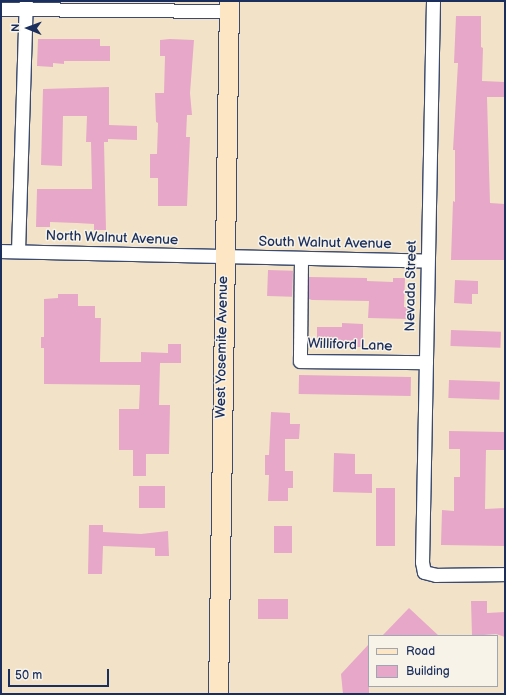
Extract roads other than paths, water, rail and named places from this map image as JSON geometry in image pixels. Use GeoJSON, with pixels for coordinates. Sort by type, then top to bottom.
{"type":"FeatureCollection","features":[{"type":"Feature","properties":{"kind":"main road","name":"West Yosemite Avenue"},"geometry":{"type":"LineString","coordinates":[[218,694],[223,257],[229,6]]}},
{"type":"Feature","properties":{"kind":"street","name":"Nevada Street"},"geometry":{"type":"LineString","coordinates":[[433,1],[422,562],[424,572],[436,575],[505,574]]}},
{"type":"Feature","properties":{"kind":"street"},"geometry":{"type":"LineString","coordinates":[[1,9],[26,5],[229,6]]}},
{"type":"Feature","properties":{"kind":"street"},"geometry":{"type":"LineString","coordinates":[[18,251],[26,5]]}},
{"type":"Feature","properties":{"kind":"street","name":"North Walnut Avenue"},"geometry":{"type":"LineString","coordinates":[[1,251],[223,257]]}},
{"type":"Feature","properties":{"kind":"street","name":"South Walnut Avenue"},"geometry":{"type":"LineString","coordinates":[[223,257],[427,261]]}},
{"type":"Feature","properties":{"kind":"street","name":"Williford Lane"},"geometry":{"type":"LineString","coordinates":[[301,258],[300,361],[426,362]]}}]}
